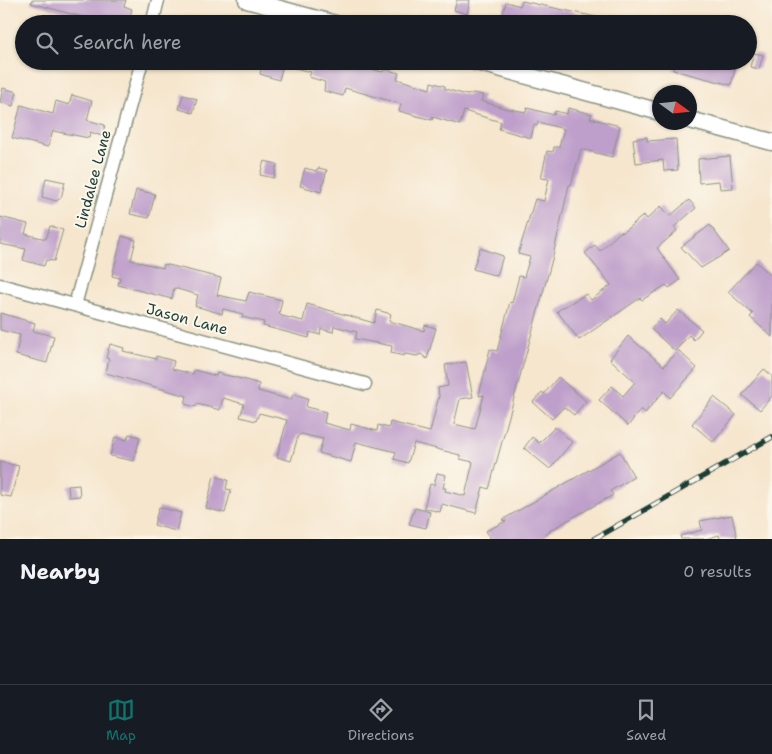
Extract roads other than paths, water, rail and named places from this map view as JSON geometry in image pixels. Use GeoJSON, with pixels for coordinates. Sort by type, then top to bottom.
{"type":"FeatureCollection","features":[{"type":"Feature","properties":{"kind":"street"},"geometry":{"type":"LineString","coordinates":[[154,15],[158,0]]}},
{"type":"Feature","properties":{"kind":"street"},"geometry":{"type":"LineString","coordinates":[[247,0],[302,15]]}},
{"type":"Feature","properties":{"kind":"street","name":"Lindalee Lane"},"geometry":{"type":"LineString","coordinates":[[75,305],[140,70]]}},
{"type":"Feature","properties":{"kind":"street"},"geometry":{"type":"LineString","coordinates":[[506,70],[652,110]]}},
{"type":"Feature","properties":{"kind":"street"},"geometry":{"type":"LineString","coordinates":[[697,122],[772,142]]}},
{"type":"Feature","properties":{"kind":"street","name":"Jason Lane"},"geometry":{"type":"LineString","coordinates":[[0,285],[365,384]]}},
{"type":"Feature","properties":{"kind":"railway"},"geometry":{"type":"LineString","coordinates":[[594,539],[772,437]]}}]}
